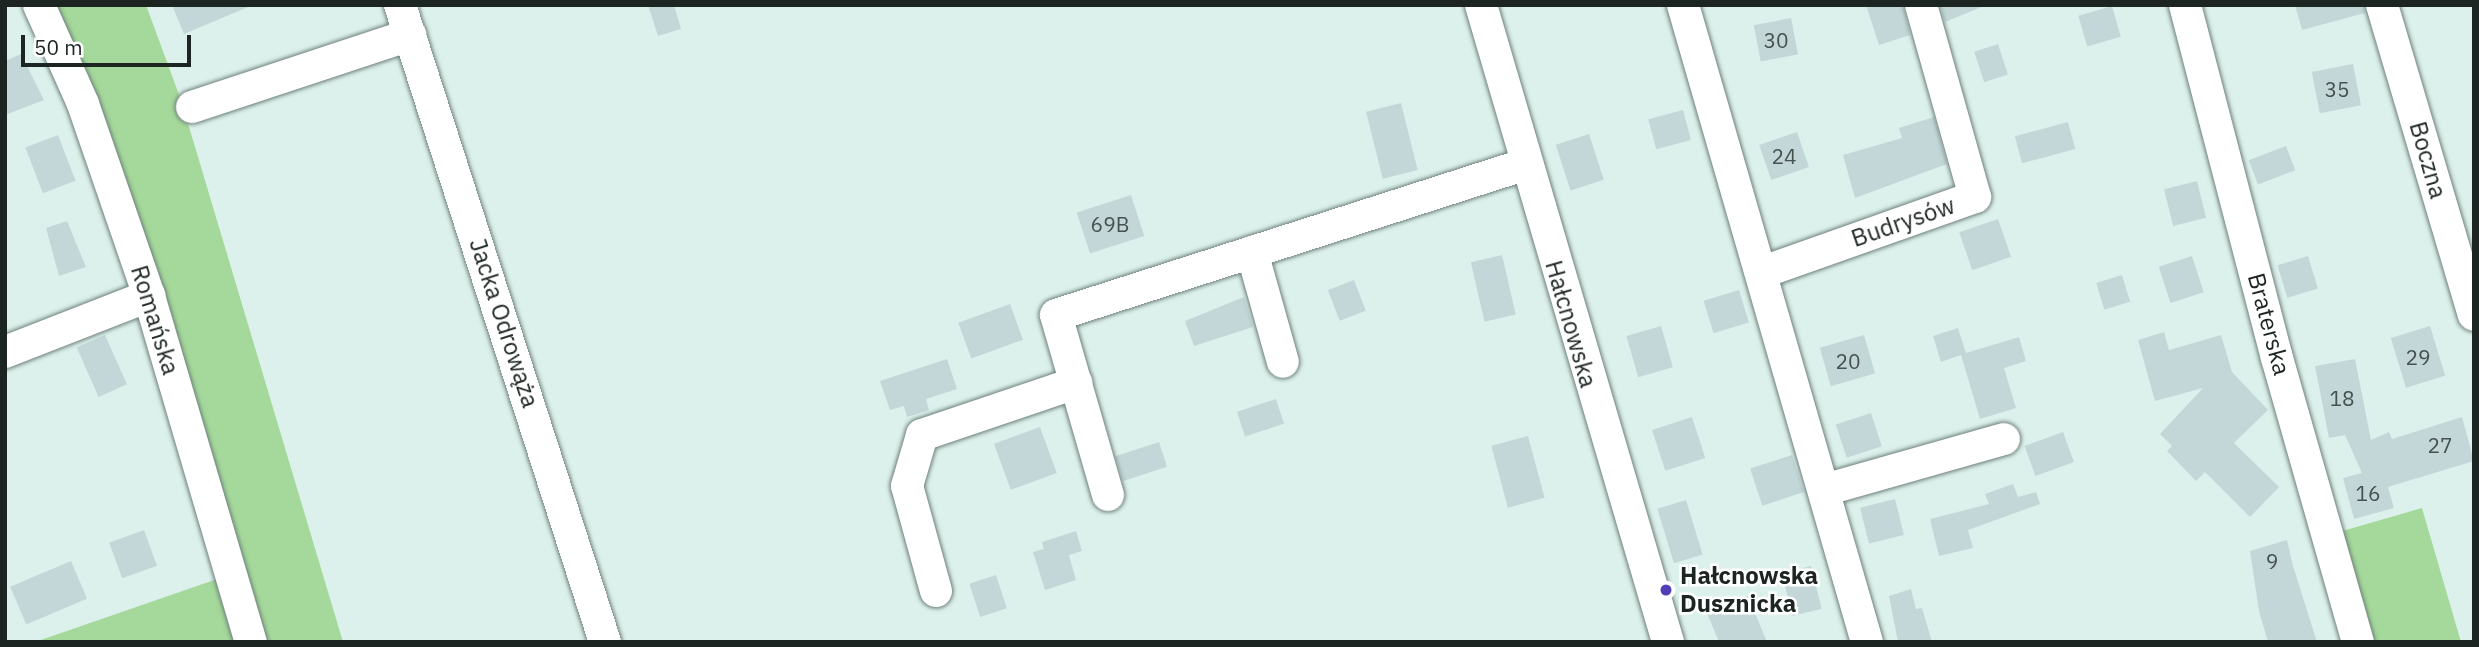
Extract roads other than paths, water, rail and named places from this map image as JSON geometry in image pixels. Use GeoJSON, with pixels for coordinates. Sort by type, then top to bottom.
{"type":"FeatureCollection","features":[{"type":"Feature","properties":{"kind":"street","name":"Romańska"},"geometry":{"type":"LineString","coordinates":[[39,5],[83,104],[149,296],[251,642]]}},
{"type":"Feature","properties":{"kind":"street","name":"Jacka Odrowąża"},"geometry":{"type":"LineString","coordinates":[[400,5],[605,642]]}},
{"type":"Feature","properties":{"kind":"street","name":"Hałcnowska"},"geometry":{"type":"LineString","coordinates":[[1481,5],[1525,164],[1668,642]]}},
{"type":"Feature","properties":{"kind":"street"},"geometry":{"type":"LineString","coordinates":[[1683,5],[1763,272],[1867,642]]}},
{"type":"Feature","properties":{"kind":"street","name":"Budrysów"},"geometry":{"type":"LineString","coordinates":[[1763,272],[1975,197],[1921,5]]}},
{"type":"Feature","properties":{"kind":"street","name":"Braterska"},"geometry":{"type":"LineString","coordinates":[[2185,5],[2277,358],[2358,642]]}},
{"type":"Feature","properties":{"kind":"street","name":"Boczna"},"geometry":{"type":"LineString","coordinates":[[2382,5],[2461,227],[2474,315]]}},
{"type":"Feature","properties":{"kind":"street"},"geometry":{"type":"LineString","coordinates":[[192,107],[410,35]]}},
{"type":"Feature","properties":{"kind":"street"},"geometry":{"type":"LineString","coordinates":[[1108,495],[1056,315],[1525,164]]}},
{"type":"Feature","properties":{"kind":"street"},"geometry":{"type":"LineString","coordinates":[[1252,252],[1283,362]]}},
{"type":"Feature","properties":{"kind":"street"},"geometry":{"type":"LineString","coordinates":[[5,352],[149,296]]}},
{"type":"Feature","properties":{"kind":"street"},"geometry":{"type":"LineString","coordinates":[[936,591],[907,486],[922,435],[1076,383]]}},
{"type":"Feature","properties":{"kind":"street"},"geometry":{"type":"LineString","coordinates":[[1824,490],[2004,439]]}},
{"type":"Feature","properties":{"kind":"place","name":"Hałcnowska Dusznicka"},"geometry":{"type":"Point","coordinates":[1666,590]}}]}
